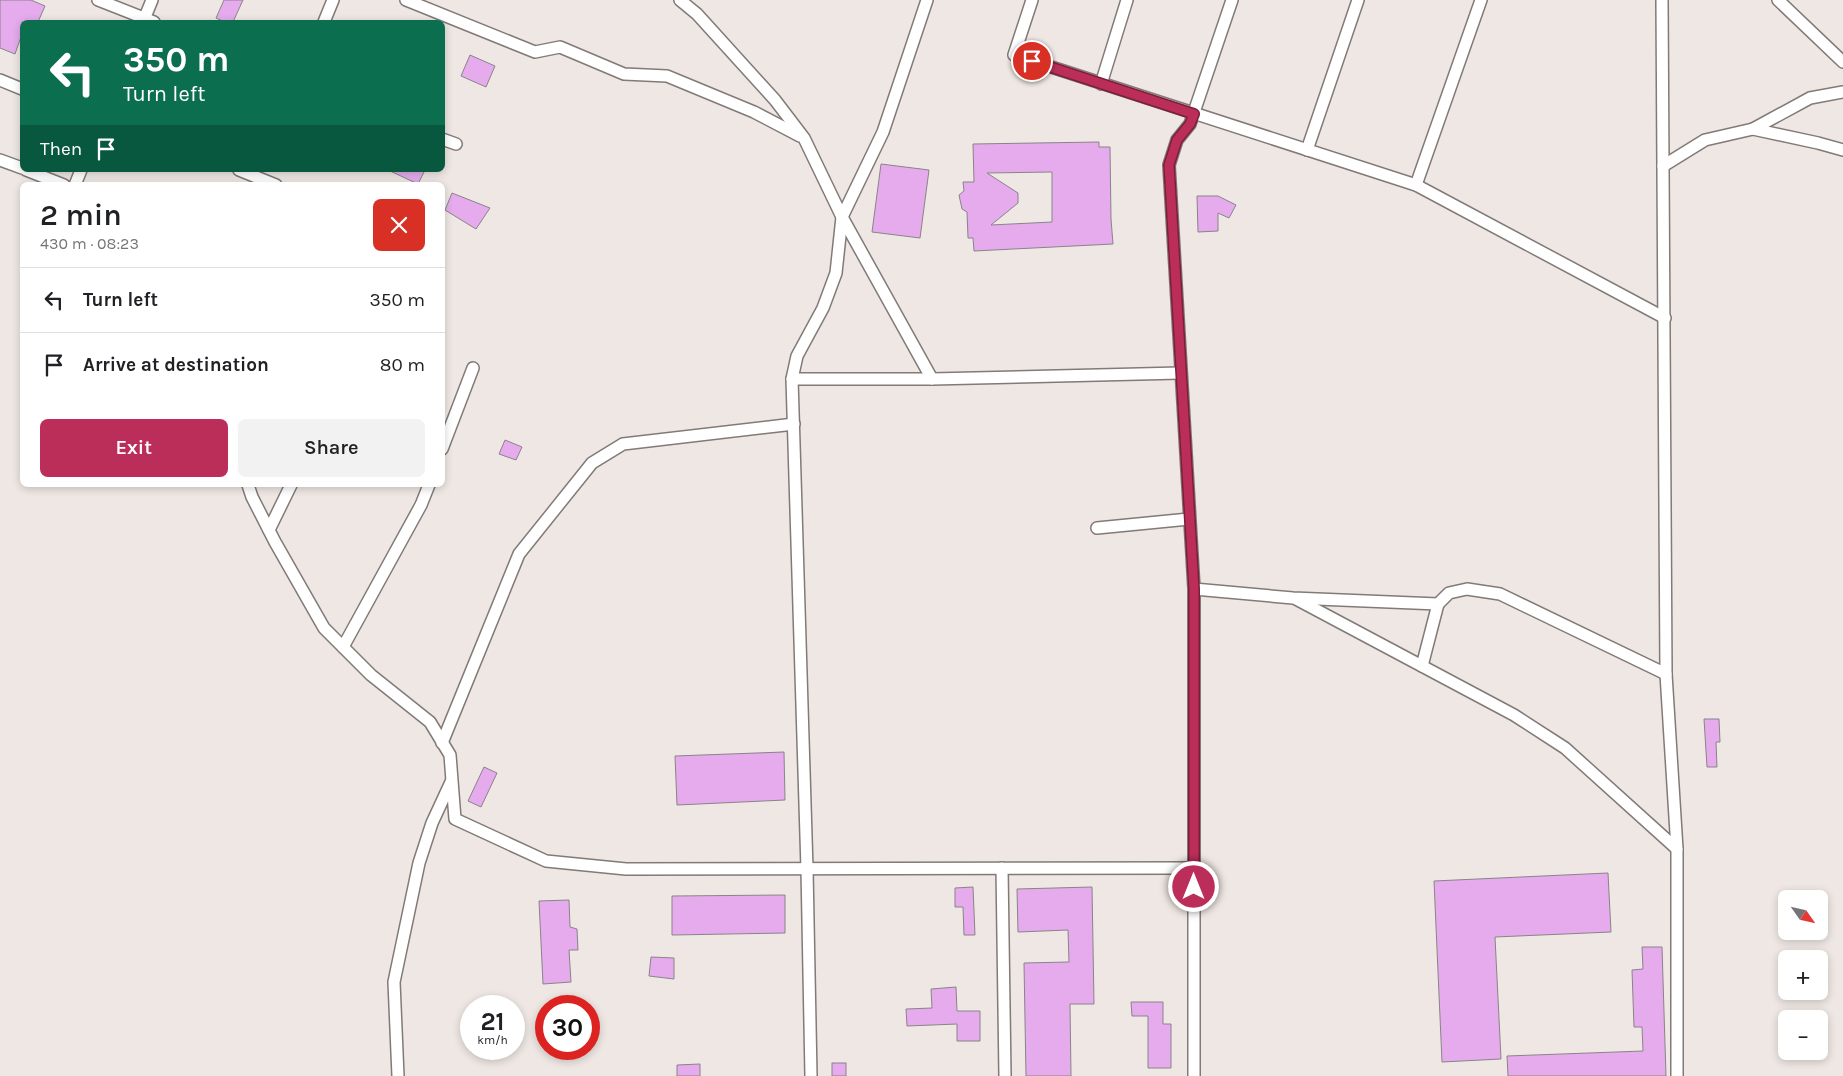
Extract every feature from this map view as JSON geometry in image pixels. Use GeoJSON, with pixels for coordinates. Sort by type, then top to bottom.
{"type":"FeatureCollection","features":[{"type":"Feature","properties":{"kind":"street"},"geometry":{"type":"LineString","coordinates":[[98,0],[145,20]]}},
{"type":"Feature","properties":{"kind":"street"},"geometry":{"type":"LineString","coordinates":[[147,20],[152,0]]}},
{"type":"Feature","properties":{"kind":"street"},"geometry":{"type":"LineString","coordinates":[[325,20],[333,0]]}},
{"type":"Feature","properties":{"kind":"street"},"geometry":{"type":"LineString","coordinates":[[406,0],[535,52],[560,47],[624,74],[668,76],[754,112],[804,138]]}},
{"type":"Feature","properties":{"kind":"street"},"geometry":{"type":"LineString","coordinates":[[811,1076],[807,869],[792,380],[797,356],[823,308],[836,273],[842,217],[883,132],[927,0]]}},
{"type":"Feature","properties":{"kind":"street"},"geometry":{"type":"LineString","coordinates":[[1032,0],[1014,55],[1416,186],[1665,318]]}},
{"type":"Feature","properties":{"kind":"street"},"geometry":{"type":"LineString","coordinates":[[1101,84],[1127,0]]}},
{"type":"Feature","properties":{"kind":"street"},"geometry":{"type":"LineString","coordinates":[[1194,1076],[1194,589],[1169,165],[1177,140],[1190,124],[1194,114],[1232,0]]}},
{"type":"Feature","properties":{"kind":"street"},"geometry":{"type":"LineString","coordinates":[[1307,150],[1358,0]]}},
{"type":"Feature","properties":{"kind":"street"},"geometry":{"type":"LineString","coordinates":[[1416,186],[1481,0]]}},
{"type":"Feature","properties":{"kind":"street"},"geometry":{"type":"LineString","coordinates":[[1662,0],[1666,674],[1677,849],[1678,1076]]}},
{"type":"Feature","properties":{"kind":"street"},"geometry":{"type":"LineString","coordinates":[[1778,0],[1843,62]]}},
{"type":"Feature","properties":{"kind":"street"},"geometry":{"type":"LineString","coordinates":[[686,2],[776,100],[804,138],[842,217],[932,379]]}},
{"type":"Feature","properties":{"kind":"street"},"geometry":{"type":"LineString","coordinates":[[0,80],[20,88]]}},
{"type":"Feature","properties":{"kind":"street"},"geometry":{"type":"LineString","coordinates":[[1663,166],[1705,140],[1753,129],[1810,98],[1843,92]]}},
{"type":"Feature","properties":{"kind":"street"},"geometry":{"type":"LineString","coordinates":[[1753,129],[1843,150]]}},
{"type":"Feature","properties":{"kind":"street"},"geometry":{"type":"LineString","coordinates":[[445,140],[456,144]]}},
{"type":"Feature","properties":{"kind":"street"},"geometry":{"type":"LineString","coordinates":[[0,160],[20,167]]}},
{"type":"Feature","properties":{"kind":"street"},"geometry":{"type":"LineString","coordinates":[[31,172],[56,182]]}},
{"type":"Feature","properties":{"kind":"street"},"geometry":{"type":"LineString","coordinates":[[244,172],[261,178]]}},
{"type":"Feature","properties":{"kind":"street"},"geometry":{"type":"LineString","coordinates":[[445,441],[473,368]]}},
{"type":"Feature","properties":{"kind":"street"},"geometry":{"type":"LineString","coordinates":[[792,380],[932,379],[1180,373]]}},
{"type":"Feature","properties":{"kind":"street"},"geometry":{"type":"LineString","coordinates":[[442,743],[519,554],[592,464],[622,444],[794,424]]}},
{"type":"Feature","properties":{"kind":"street"},"geometry":{"type":"LineString","coordinates":[[249,487],[268,530],[324,628],[370,675],[430,722],[450,755],[455,819],[546,861],[626,869],[1194,868]]}},
{"type":"Feature","properties":{"kind":"street"},"geometry":{"type":"LineString","coordinates":[[268,530],[290,487]]}},
{"type":"Feature","properties":{"kind":"street"},"geometry":{"type":"LineString","coordinates":[[343,646],[421,505],[428,487]]}},
{"type":"Feature","properties":{"kind":"street"},"geometry":{"type":"LineString","coordinates":[[1097,528],[1189,519]]}},
{"type":"Feature","properties":{"kind":"street"},"geometry":{"type":"LineString","coordinates":[[1194,589],[1293,598],[1438,604]]}},
{"type":"Feature","properties":{"kind":"street"},"geometry":{"type":"LineString","coordinates":[[1422,666],[1438,604],[1449,593],[1468,589],[1500,594],[1666,674]]}},
{"type":"Feature","properties":{"kind":"street"},"geometry":{"type":"LineString","coordinates":[[1293,598],[1514,715],[1565,748],[1677,849]]}},
{"type":"Feature","properties":{"kind":"street"},"geometry":{"type":"LineString","coordinates":[[398,1076],[394,982],[419,863],[432,823],[452,780]]}},
{"type":"Feature","properties":{"kind":"street"},"geometry":{"type":"LineString","coordinates":[[1002,868],[1005,1076]]}},
{"type":"Feature","properties":{"kind":"building"},"geometry":{"type":"Polygon","coordinates":[[[0,0],[31,0],[45,6],[39,20],[20,20],[20,40],[15,54],[0,48],[0,0]]]}},
{"type":"Feature","properties":{"kind":"building"},"geometry":{"type":"Polygon","coordinates":[[[224,0],[243,0],[234,20],[216,18],[224,0]]]}},
{"type":"Feature","properties":{"kind":"building"},"geometry":{"type":"Polygon","coordinates":[[[470,55],[495,66],[486,87],[461,76],[470,55]]]}},
{"type":"Feature","properties":{"kind":"building"},"geometry":{"type":"Polygon","coordinates":[[[1099,142],[1099,147],[1110,147],[1113,244],[974,251],[973,238],[968,238],[967,212],[962,209],[959,195],[964,191],[963,182],[974,182],[973,144],[1099,142]],[[1052,172],[987,173],[1018,193],[1018,203],[991,225],[1052,222],[1052,172]]]}},
{"type":"Feature","properties":{"kind":"building"},"geometry":{"type":"Polygon","coordinates":[[[881,164],[929,170],[920,238],[872,232],[881,164]]]}},
{"type":"Feature","properties":{"kind":"building"},"geometry":{"type":"Polygon","coordinates":[[[392,172],[424,172],[419,182],[414,182],[392,172]]]}},
{"type":"Feature","properties":{"kind":"building"},"geometry":{"type":"Polygon","coordinates":[[[452,193],[490,208],[476,229],[445,210],[452,193]]]}},
{"type":"Feature","properties":{"kind":"building"},"geometry":{"type":"Polygon","coordinates":[[[1197,196],[1218,196],[1236,205],[1229,218],[1218,213],[1218,231],[1198,232],[1197,196]]]}},
{"type":"Feature","properties":{"kind":"building"},"geometry":{"type":"Polygon","coordinates":[[[505,440],[522,447],[516,460],[499,454],[505,440]]]}},
{"type":"Feature","properties":{"kind":"building"},"geometry":{"type":"Polygon","coordinates":[[[1704,719],[1719,719],[1720,742],[1716,742],[1717,767],[1707,767],[1704,719]]]}},
{"type":"Feature","properties":{"kind":"building"},"geometry":{"type":"Polygon","coordinates":[[[784,752],[785,800],[677,805],[675,756],[784,752]]]}},
{"type":"Feature","properties":{"kind":"building"},"geometry":{"type":"Polygon","coordinates":[[[484,767],[497,773],[481,807],[468,801],[484,767]]]}},
{"type":"Feature","properties":{"kind":"building"},"geometry":{"type":"Polygon","coordinates":[[[1608,873],[1611,932],[1495,937],[1501,1059],[1442,1062],[1434,881],[1608,873]]]}},
{"type":"Feature","properties":{"kind":"building"},"geometry":{"type":"Polygon","coordinates":[[[973,887],[975,935],[964,935],[963,907],[955,907],[955,888],[973,887]]]}},
{"type":"Feature","properties":{"kind":"building"},"geometry":{"type":"Polygon","coordinates":[[[1092,887],[1094,1004],[1070,1004],[1071,1076],[1026,1076],[1024,963],[1069,962],[1068,930],[1018,932],[1017,889],[1092,887]]]}},
{"type":"Feature","properties":{"kind":"building"},"geometry":{"type":"Polygon","coordinates":[[[785,895],[785,933],[672,935],[672,896],[785,895]]]}},
{"type":"Feature","properties":{"kind":"building"},"geometry":{"type":"Polygon","coordinates":[[[569,900],[570,927],[577,929],[578,950],[569,950],[571,982],[543,984],[539,901],[569,900]]]}},
{"type":"Feature","properties":{"kind":"building"},"geometry":{"type":"Polygon","coordinates":[[[1642,947],[1662,947],[1666,1076],[1508,1076],[1507,1056],[1643,1051],[1642,1027],[1634,1027],[1632,970],[1643,969],[1642,947]]]}},
{"type":"Feature","properties":{"kind":"building"},"geometry":{"type":"Polygon","coordinates":[[[651,957],[674,958],[674,979],[649,976],[651,957]]]}},
{"type":"Feature","properties":{"kind":"building"},"geometry":{"type":"Polygon","coordinates":[[[956,987],[957,1011],[980,1011],[980,1041],[957,1041],[957,1024],[907,1026],[906,1009],[932,1008],[931,989],[956,987]]]}},
{"type":"Feature","properties":{"kind":"building"},"geometry":{"type":"Polygon","coordinates":[[[1131,1002],[1163,1002],[1163,1024],[1171,1024],[1171,1068],[1148,1068],[1148,1016],[1132,1016],[1131,1002]]]}},
{"type":"Feature","properties":{"kind":"building"},"geometry":{"type":"Polygon","coordinates":[[[832,1063],[846,1063],[846,1076],[832,1076],[832,1063]]]}},
{"type":"Feature","properties":{"kind":"building"},"geometry":{"type":"Polygon","coordinates":[[[700,1064],[700,1076],[677,1076],[677,1065],[700,1064]]]}},
{"type":"Feature","properties":{"kind":"route"},"geometry":{"type":"LineString","coordinates":[[1032,61],[1194,114],[1190,124],[1177,140],[1169,165],[1194,589],[1194,887]]}}]}
